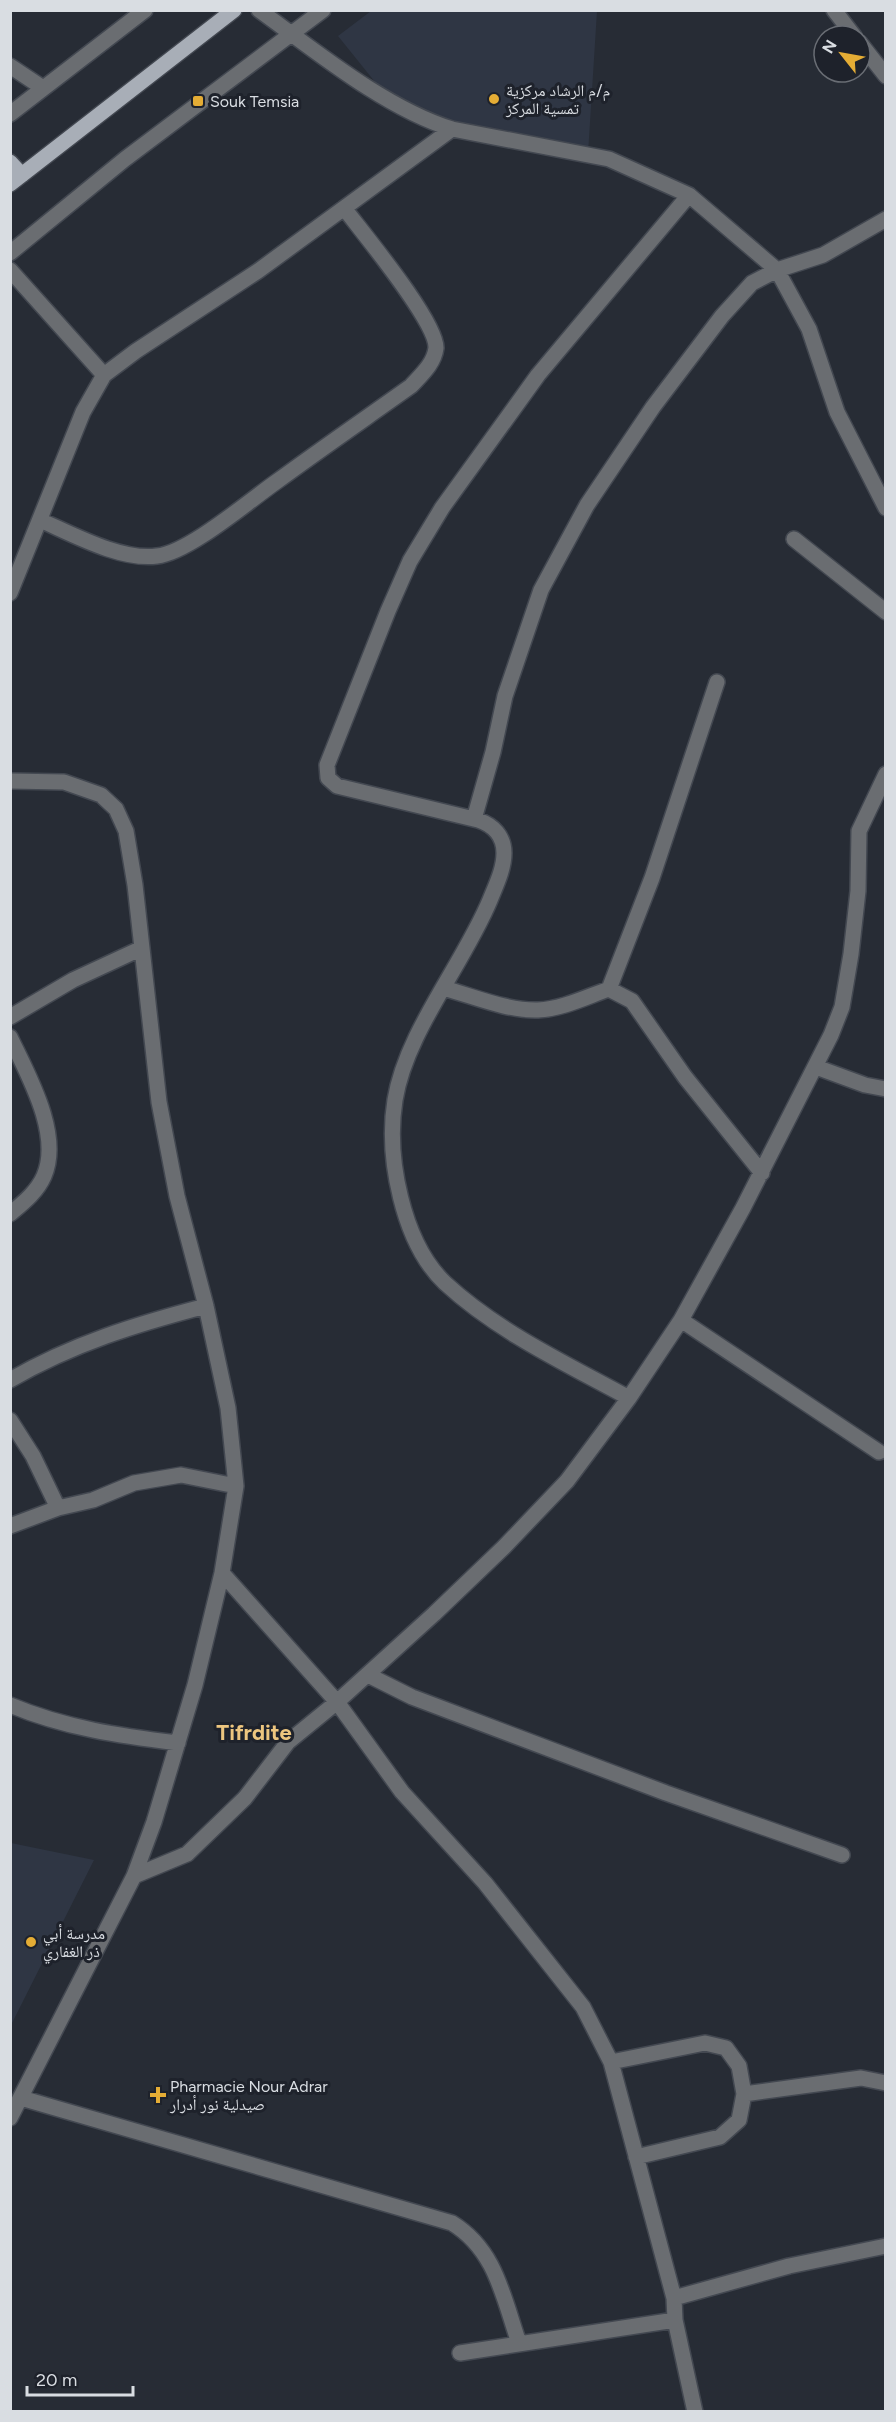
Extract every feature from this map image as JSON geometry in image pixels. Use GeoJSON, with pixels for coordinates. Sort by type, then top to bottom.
{"type":"FeatureCollection","features":[{"type":"Feature","properties":{"kind":"main road"},"geometry":{"type":"LineString","coordinates":[[10,162],[16,179],[234,10]]}},
{"type":"Feature","properties":{"kind":"street"},"geometry":{"type":"LineString","coordinates":[[10,114],[144,10]]}},
{"type":"Feature","properties":{"kind":"street"},"geometry":{"type":"LineString","coordinates":[[259,10],[394,103],[430,122],[452,129],[609,159],[689,195],[777,270],[809,329],[837,412],[885,508]]}},
{"type":"Feature","properties":{"kind":"street"},"geometry":{"type":"LineString","coordinates":[[10,253],[125,159],[323,10]]}},
{"type":"Feature","properties":{"kind":"street"},"geometry":{"type":"LineString","coordinates":[[834,10],[845,24]]}},
{"type":"Feature","properties":{"kind":"street"},"geometry":{"type":"LineString","coordinates":[[872,59],[885,76]]}},
{"type":"Feature","properties":{"kind":"street"},"geometry":{"type":"LineString","coordinates":[[10,66],[43,88]]}},
{"type":"Feature","properties":{"kind":"street"},"geometry":{"type":"LineString","coordinates":[[10,593],[83,412],[104,375],[136,351],[258,271],[452,129]]}},
{"type":"Feature","properties":{"kind":"street"},"geometry":{"type":"LineString","coordinates":[[629,1398],[495,1321],[438,1274],[425,1257],[410,1226],[397,1183],[392,1142],[395,1101],[403,1067],[485,911],[504,860],[500,836],[489,825],[474,819],[337,786],[328,778],[327,765],[410,561],[442,507],[538,375],[689,195]]}},
{"type":"Feature","properties":{"kind":"street"},"geometry":{"type":"LineString","coordinates":[[40,520],[81,538],[124,552],[157,556],[176,550],[217,525],[411,386],[434,357],[434,337],[424,316],[345,208]]}},
{"type":"Feature","properties":{"kind":"street"},"geometry":{"type":"LineString","coordinates":[[474,819],[493,752],[505,696],[541,590],[564,544],[653,407],[722,315],[752,283],[777,270],[823,255],[885,219]]}},
{"type":"Feature","properties":{"kind":"street"},"geometry":{"type":"LineString","coordinates":[[10,270],[104,375]]}},
{"type":"Feature","properties":{"kind":"street"},"geometry":{"type":"LineString","coordinates":[[794,539],[885,612]]}},
{"type":"Feature","properties":{"kind":"street"},"geometry":{"type":"LineString","coordinates":[[443,988],[506,1005],[537,1010],[565,1006],[609,989],[652,878],[717,682]]}},
{"type":"Feature","properties":{"kind":"street"},"geometry":{"type":"LineString","coordinates":[[134,1876],[187,1854],[245,1798],[288,1742],[368,1675],[504,1547],[567,1481],[629,1398],[681,1320],[762,1173],[816,1067],[842,1007],[848,977],[858,891],[859,831],[885,774]]}},
{"type":"Feature","properties":{"kind":"street"},"geometry":{"type":"LineString","coordinates":[[10,781],[64,782],[101,795],[110,801],[126,831],[159,1102],[177,1196],[206,1306],[228,1408],[236,1486],[222,1573],[195,1685],[154,1822],[134,1876],[10,2118]]}},
{"type":"Feature","properties":{"kind":"street"},"geometry":{"type":"LineString","coordinates":[[10,1017],[74,980],[142,948]]}},
{"type":"Feature","properties":{"kind":"street"},"geometry":{"type":"LineString","coordinates":[[609,989],[632,1001],[685,1077],[762,1173]]}},
{"type":"Feature","properties":{"kind":"street"},"geometry":{"type":"LineString","coordinates":[[10,1037],[36,1091],[44,1119],[49,1154],[43,1178],[28,1198],[10,1214]]}},
{"type":"Feature","properties":{"kind":"street"},"geometry":{"type":"LineString","coordinates":[[816,1067],[865,1085],[885,1089]]}},
{"type":"Feature","properties":{"kind":"street"},"geometry":{"type":"LineString","coordinates":[[10,1380],[43,1361],[92,1340],[206,1306]]}},
{"type":"Feature","properties":{"kind":"street"},"geometry":{"type":"LineString","coordinates":[[681,1320],[879,1452]]}},
{"type":"Feature","properties":{"kind":"street"},"geometry":{"type":"LineString","coordinates":[[10,1420],[33,1456],[58,1508]]}},
{"type":"Feature","properties":{"kind":"street"},"geometry":{"type":"LineString","coordinates":[[10,1526],[58,1508],[93,1500],[134,1483],[181,1474],[236,1486]]}},
{"type":"Feature","properties":{"kind":"street"},"geometry":{"type":"LineString","coordinates":[[222,1573],[337,1702],[402,1792],[485,1884],[583,2007],[611,2062],[674,2298],[675,2320],[695,2412]]}},
{"type":"Feature","properties":{"kind":"street"},"geometry":{"type":"LineString","coordinates":[[368,1675],[434,1706],[655,1789],[842,1855]]}},
{"type":"Feature","properties":{"kind":"street"},"geometry":{"type":"LineString","coordinates":[[10,1705],[40,1717],[105,1734],[178,1743]]}},
{"type":"Feature","properties":{"kind":"street"},"geometry":{"type":"LineString","coordinates":[[611,2062],[705,2043],[726,2048],[739,2066],[744,2094],[739,2120],[720,2137],[636,2157]]}},
{"type":"Feature","properties":{"kind":"street"},"geometry":{"type":"LineString","coordinates":[[744,2094],[861,2078],[885,2083]]}},
{"type":"Feature","properties":{"kind":"street"},"geometry":{"type":"LineString","coordinates":[[21,2098],[452,2223],[476,2240],[486,2254],[519,2343]]}},
{"type":"Feature","properties":{"kind":"street"},"geometry":{"type":"LineString","coordinates":[[674,2298],[789,2266],[885,2246]]}},
{"type":"Feature","properties":{"kind":"street"},"geometry":{"type":"LineString","coordinates":[[460,2353],[675,2320]]}},
{"type":"Feature","properties":{"kind":"shaded area","name":"م/م الرشاد مركزية تمسية المركز"},"geometry":{"type":"Polygon","coordinates":[[[371,11],[597,11],[588,154],[419,116],[375,82],[338,36],[371,11]]]}},
{"type":"Feature","properties":{"kind":"shaded area","name":"مدرسة أبي ذر الغفاري"},"geometry":{"type":"Polygon","coordinates":[[[10,1843],[94,1860],[11,2025],[10,1843]]]}},
{"type":"Feature","properties":{"kind":"place","name":"م/م الرشاد مركزية تمسية المركز"},"geometry":{"type":"Point","coordinates":[494,99]}},
{"type":"Feature","properties":{"kind":"place","name":"Souk Temsia"},"geometry":{"type":"Point","coordinates":[198,101]}},
{"type":"Feature","properties":{"kind":"place","name":"مدرسة أبي ذر الغفاري"},"geometry":{"type":"Point","coordinates":[31,1942]}},
{"type":"Feature","properties":{"kind":"place","name":"Pharmacie Nour Adrar صيدلية نور أدرار"},"geometry":{"type":"Point","coordinates":[158,2095]}},
{"type":"Feature","properties":{"kind":"district","name":"Tifrdite"},"geometry":{"type":"Point","coordinates":[254,1732]}}]}
